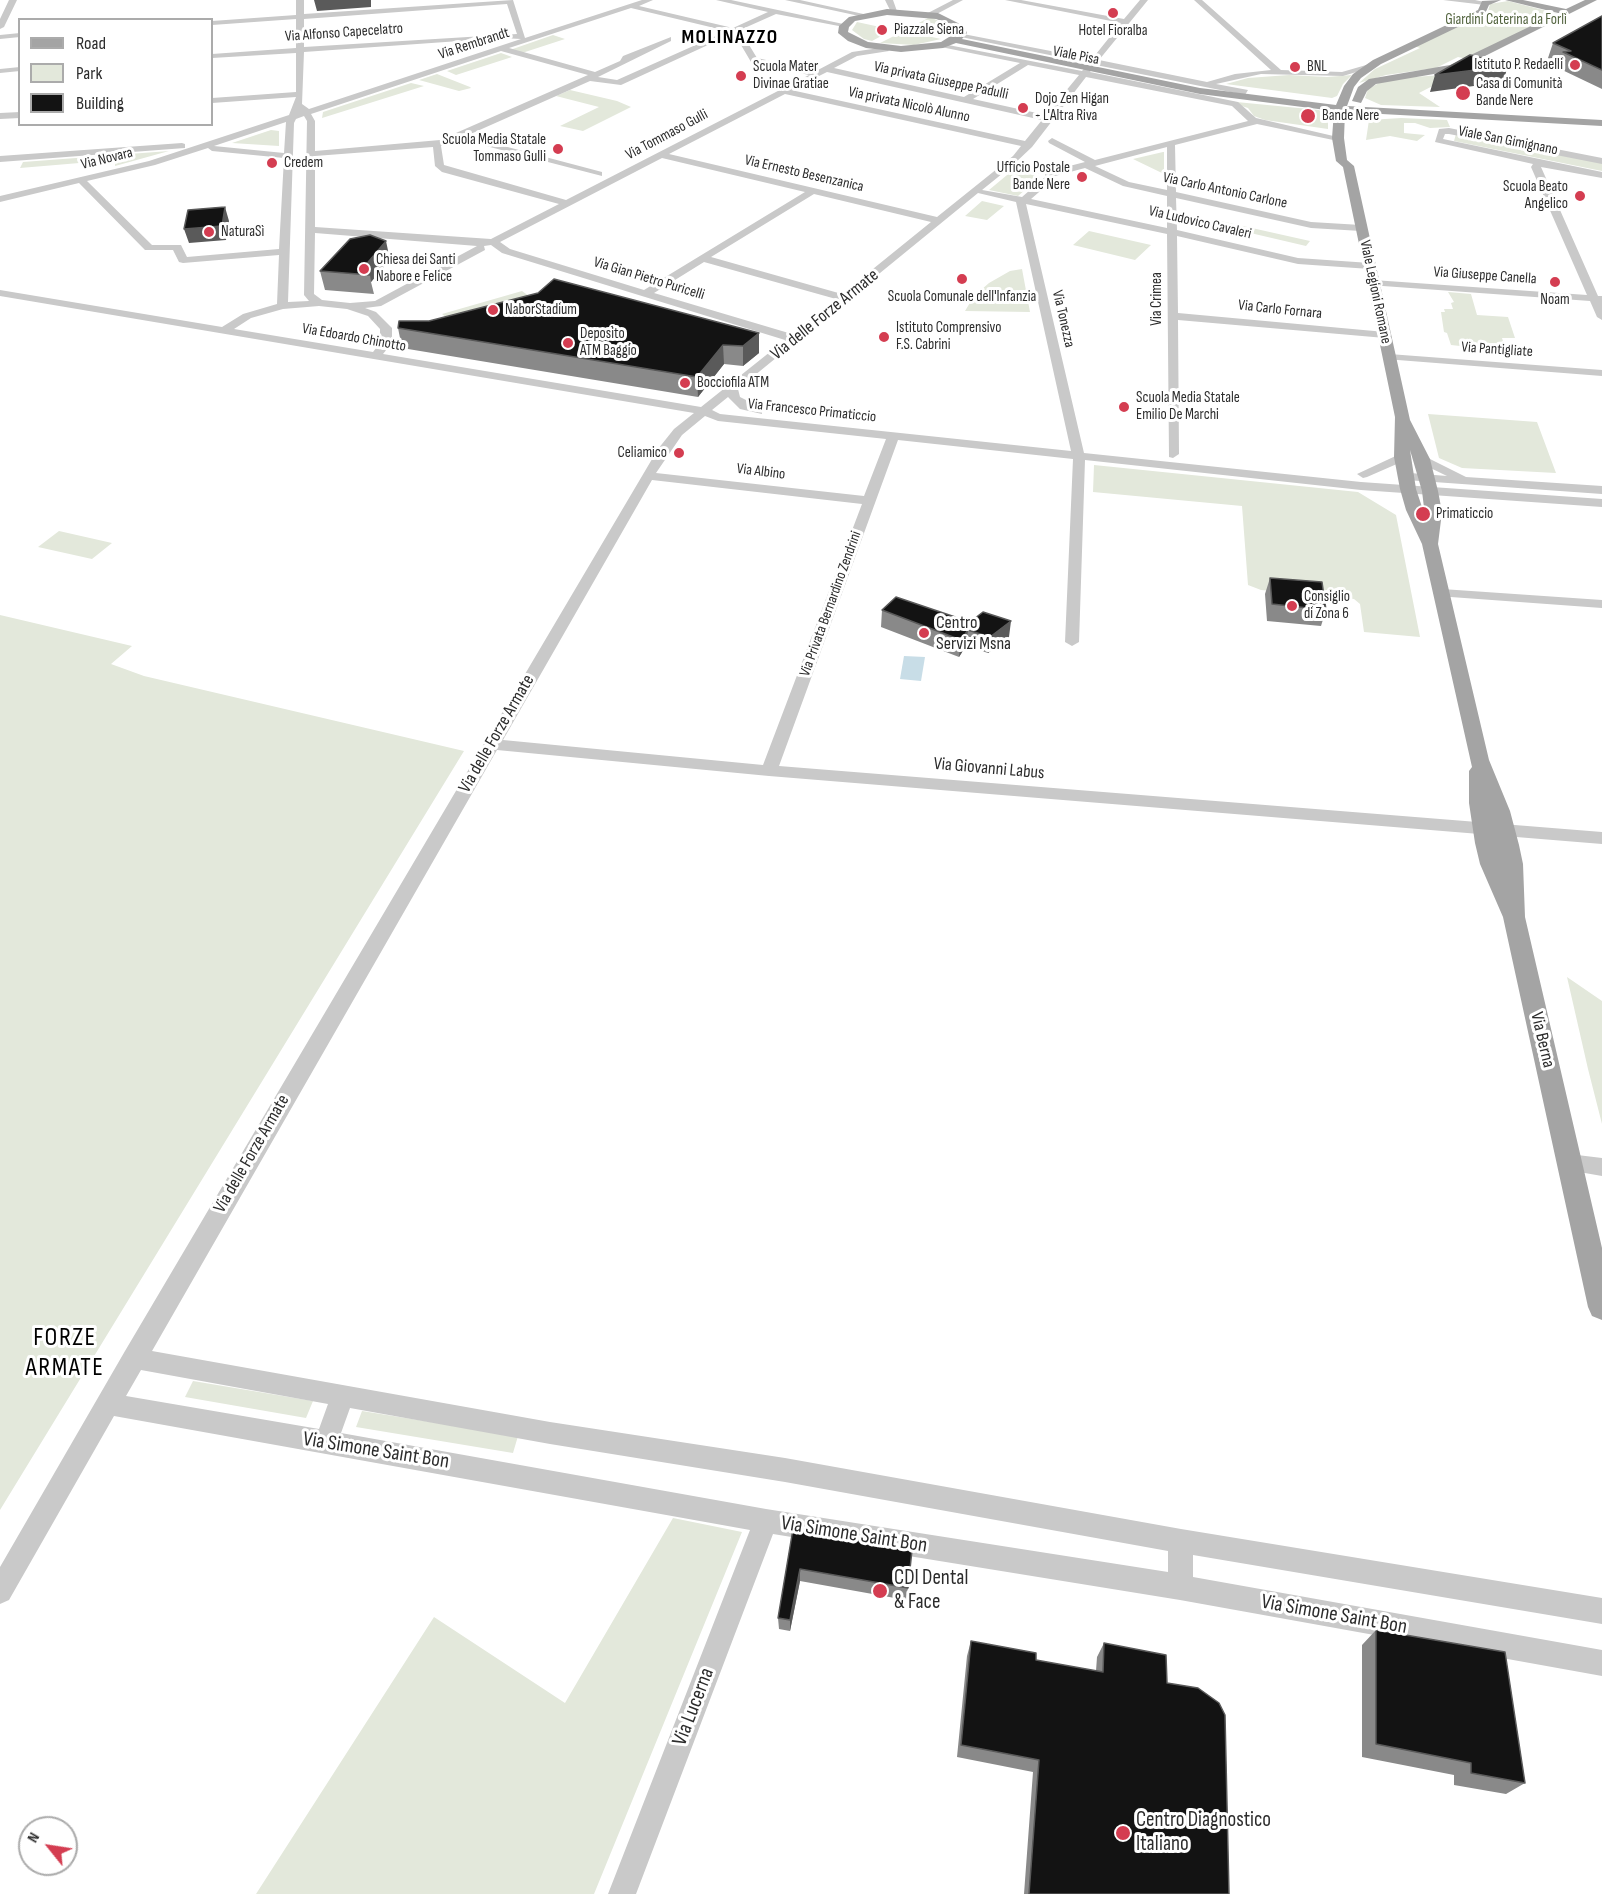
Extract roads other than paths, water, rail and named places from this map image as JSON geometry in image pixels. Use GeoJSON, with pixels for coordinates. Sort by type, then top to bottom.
{"type":"FeatureCollection","features":[{"type":"Feature","properties":{"kind":"main road"},"geometry":{"type":"LineString","coordinates":[[1344,138],[1342,106],[1357,76],[1370,65],[1482,12],[1489,1],[1497,0]]}},
{"type":"Feature","properties":{"kind":"main road"},"geometry":{"type":"LineString","coordinates":[[1510,0],[1568,12]]}},
{"type":"Feature","properties":{"kind":"main road"},"geometry":{"type":"LineString","coordinates":[[1356,111],[1365,86],[1379,79],[1429,73],[1460,66],[1592,0]]}},
{"type":"Feature","properties":{"kind":"main road"},"geometry":{"type":"LineString","coordinates":[[866,11],[930,14],[953,22],[961,28],[958,37],[941,45],[916,49],[886,48],[855,42],[843,33],[844,25],[866,11]]}},
{"type":"Feature","properties":{"kind":"main road","name":"Viale Pisa"},"geometry":{"type":"LineString","coordinates":[[958,37],[1026,58],[1046,55],[1091,68],[1174,85]]}},
{"type":"Feature","properties":{"kind":"main road"},"geometry":{"type":"LineString","coordinates":[[1174,85],[1245,92],[1342,106]]}},
{"type":"Feature","properties":{"kind":"main road"},"geometry":{"type":"LineString","coordinates":[[1174,85],[1259,100],[1342,106],[1367,115],[1389,110]]}},
{"type":"Feature","properties":{"kind":"main road"},"geometry":{"type":"LineString","coordinates":[[1356,111],[1422,111],[1602,123]]}},
{"type":"Feature","properties":{"kind":"main road"},"geometry":{"type":"LineString","coordinates":[[1438,112],[1602,117]]}},
{"type":"Feature","properties":{"kind":"main road","name":"Viale Legioni Romane"},"geometry":{"type":"LineString","coordinates":[[1344,138],[1342,160],[1348,166],[1403,419],[1422,459],[1429,485],[1434,512],[1430,544]]}},
{"type":"Feature","properties":{"kind":"main road","name":"Viale Legioni Romane"},"geometry":{"type":"LineString","coordinates":[[1403,419],[1402,457],[1407,483],[1414,510],[1430,544],[1479,760],[1500,812],[1494,830]]}},
{"type":"Feature","properties":{"kind":"main road","name":"Via Berna"},"geometry":{"type":"LineString","coordinates":[[1494,830],[1491,864],[1514,917],[1602,1307]]}},
{"type":"Feature","properties":{"kind":"street"},"geometry":{"type":"LineString","coordinates":[[0,27],[13,0]]}},
{"type":"Feature","properties":{"kind":"street"},"geometry":{"type":"LineString","coordinates":[[282,306],[288,156],[299,108],[300,0]]}},
{"type":"Feature","properties":{"kind":"street","name":"Via Rembrandt"},"geometry":{"type":"LineString","coordinates":[[299,108],[498,44],[632,3],[649,0]]}},
{"type":"Feature","properties":{"kind":"street"},"geometry":{"type":"LineString","coordinates":[[720,0],[844,25]]}},
{"type":"Feature","properties":{"kind":"street"},"geometry":{"type":"LineString","coordinates":[[789,0],[866,11]]}},
{"type":"Feature","properties":{"kind":"street"},"geometry":{"type":"LineString","coordinates":[[889,0],[895,12]]}},
{"type":"Feature","properties":{"kind":"street"},"geometry":{"type":"LineString","coordinates":[[930,14],[959,0]]}},
{"type":"Feature","properties":{"kind":"street"},"geometry":{"type":"LineString","coordinates":[[1010,0],[1127,22]]}},
{"type":"Feature","properties":{"kind":"street","name":"Via delle Forze Armate"},"geometry":{"type":"LineString","coordinates":[[0,1591],[133,1358],[648,476],[671,426],[704,411],[1007,166],[1029,145],[1144,0]]}},
{"type":"Feature","properties":{"kind":"street"},"geometry":{"type":"LineString","coordinates":[[1188,0],[1263,69]]}},
{"type":"Feature","properties":{"kind":"street"},"geometry":{"type":"LineString","coordinates":[[1198,0],[1278,72]]}},
{"type":"Feature","properties":{"kind":"street"},"geometry":{"type":"LineString","coordinates":[[1450,0],[1489,1]]}},
{"type":"Feature","properties":{"kind":"street"},"geometry":{"type":"LineString","coordinates":[[213,22],[509,1],[522,37]]}},
{"type":"Feature","properties":{"kind":"street"},"geometry":{"type":"LineString","coordinates":[[632,3],[734,30],[738,32],[755,61],[817,74]]}},
{"type":"Feature","properties":{"kind":"street","name":"Via Rembrandt"},"geometry":{"type":"LineString","coordinates":[[299,108],[632,3]]}},
{"type":"Feature","properties":{"kind":"street"},"geometry":{"type":"LineString","coordinates":[[479,40],[618,83],[777,11]]}},
{"type":"Feature","properties":{"kind":"street"},"geometry":{"type":"LineString","coordinates":[[0,37],[18,35]]}},
{"type":"Feature","properties":{"kind":"street","name":"Viale Pisa"},"geometry":{"type":"LineString","coordinates":[[958,37],[1046,55]]}},
{"type":"Feature","properties":{"kind":"street"},"geometry":{"type":"LineString","coordinates":[[310,154],[438,144],[592,76],[668,39]]}},
{"type":"Feature","properties":{"kind":"street","name":"Via Alfonso Capecelatro"},"geometry":{"type":"LineString","coordinates":[[213,58],[479,40],[498,44]]}},
{"type":"Feature","properties":{"kind":"street"},"geometry":{"type":"LineString","coordinates":[[855,42],[855,54]]}},
{"type":"Feature","properties":{"kind":"street","name":"Viale Pisa"},"geometry":{"type":"LineString","coordinates":[[941,45],[1209,84],[1245,92]]}},
{"type":"Feature","properties":{"kind":"street","name":"Via Tommaso Gulli"},"geometry":{"type":"LineString","coordinates":[[480,246],[491,248],[494,243],[566,203],[855,54],[886,48]]}},
{"type":"Feature","properties":{"kind":"street"},"geometry":{"type":"LineString","coordinates":[[966,100],[1026,58]]}},
{"type":"Feature","properties":{"kind":"street"},"geometry":{"type":"LineString","coordinates":[[1209,84],[1234,76],[1278,72],[1343,74],[1370,65]]}},
{"type":"Feature","properties":{"kind":"street","name":"Viale Pisa"},"geometry":{"type":"LineString","coordinates":[[1091,68],[1204,97]]}},
{"type":"Feature","properties":{"kind":"street","name":"Via privata Giuseppe Padulli"},"geometry":{"type":"LineString","coordinates":[[826,69],[1050,119]]}},
{"type":"Feature","properties":{"kind":"street"},"geometry":{"type":"LineString","coordinates":[[0,73],[18,72]]}},
{"type":"Feature","properties":{"kind":"street","name":"Via privata Nicolò Alunno"},"geometry":{"type":"LineString","coordinates":[[783,91],[1029,145]]}},
{"type":"Feature","properties":{"kind":"street"},"geometry":{"type":"LineString","coordinates":[[1204,97],[1259,100]]}},
{"type":"Feature","properties":{"kind":"street"},"geometry":{"type":"LineString","coordinates":[[1204,97],[1238,105],[1248,117],[1257,121],[1344,138]]}},
{"type":"Feature","properties":{"kind":"street"},"geometry":{"type":"LineString","coordinates":[[213,100],[299,108],[311,121],[309,295],[319,303]]}},
{"type":"Feature","properties":{"kind":"street","name":"Via Novara"},"geometry":{"type":"LineString","coordinates":[[0,200],[132,169],[214,142],[299,108]]}},
{"type":"Feature","properties":{"kind":"street"},"geometry":{"type":"LineString","coordinates":[[0,116],[18,115]]}},
{"type":"Feature","properties":{"kind":"street"},"geometry":{"type":"LineString","coordinates":[[1007,166],[1050,174],[1257,121]]}},
{"type":"Feature","properties":{"kind":"street","name":"Viale San Gimignano"},"geometry":{"type":"LineString","coordinates":[[1602,161],[1449,131],[1442,131],[1439,136],[1439,141],[1445,143],[1602,175]]}},
{"type":"Feature","properties":{"kind":"street"},"geometry":{"type":"LineString","coordinates":[[458,136],[599,174]]}},
{"type":"Feature","properties":{"kind":"street","name":"Via Carlo Antonio Carlone"},"geometry":{"type":"LineString","coordinates":[[1052,141],[1122,183],[1311,225],[1361,228]]}},
{"type":"Feature","properties":{"kind":"street","name":"Via Crimea"},"geometry":{"type":"LineString","coordinates":[[1171,144],[1173,454]]}},
{"type":"Feature","properties":{"kind":"street"},"geometry":{"type":"LineString","coordinates":[[0,159],[148,148],[200,147],[288,156]]}},
{"type":"Feature","properties":{"kind":"street"},"geometry":{"type":"LineString","coordinates":[[437,147],[442,168],[566,203]]}},
{"type":"Feature","properties":{"kind":"street","name":"Via Ernesto Besenzanica"},"geometry":{"type":"LineString","coordinates":[[662,155],[940,221]]}},
{"type":"Feature","properties":{"kind":"street"},"geometry":{"type":"LineString","coordinates":[[1538,162],[1536,167],[1598,299],[1602,317]]}},
{"type":"Feature","properties":{"kind":"street"},"geometry":{"type":"LineString","coordinates":[[1024,201],[1050,178],[1050,174]]}},
{"type":"Feature","properties":{"kind":"street"},"geometry":{"type":"LineString","coordinates":[[82,181],[149,248],[174,246],[183,260],[284,252]]}},
{"type":"Feature","properties":{"kind":"street"},"geometry":{"type":"LineString","coordinates":[[645,294],[811,192]]}},
{"type":"Feature","properties":{"kind":"street","name":"Via Ludovico Cavaleri"},"geometry":{"type":"LineString","coordinates":[[983,193],[1172,231],[1298,261],[1370,266]]}},
{"type":"Feature","properties":{"kind":"street","name":"Via Tonezza"},"geometry":{"type":"LineString","coordinates":[[1024,201],[1020,204],[1077,451]]}},
{"type":"Feature","properties":{"kind":"street"},"geometry":{"type":"LineString","coordinates":[[310,230],[480,246]]}},
{"type":"Feature","properties":{"kind":"street","name":"Via Gian Pietro Puricelli"},"geometry":{"type":"LineString","coordinates":[[494,243],[506,251],[795,339]]}},
{"type":"Feature","properties":{"kind":"street"},"geometry":{"type":"LineString","coordinates":[[223,331],[247,316],[282,306],[319,303],[374,309],[480,246]]}},
{"type":"Feature","properties":{"kind":"street"},"geometry":{"type":"LineString","coordinates":[[703,258],[844,298]]}},
{"type":"Feature","properties":{"kind":"street","name":"Via Giuseppe Canella"},"geometry":{"type":"LineString","coordinates":[[1373,283],[1598,299]]}},
{"type":"Feature","properties":{"kind":"street","name":"Via Edoardo Chinotto"},"geometry":{"type":"LineString","coordinates":[[0,293],[704,411]]}},
{"type":"Feature","properties":{"kind":"street"},"geometry":{"type":"LineString","coordinates":[[374,309],[388,335],[386,342],[375,357]]}},
{"type":"Feature","properties":{"kind":"street","name":"Via Carlo Fornara"},"geometry":{"type":"LineString","coordinates":[[1173,316],[1385,336]]}},
{"type":"Feature","properties":{"kind":"street","name":"Via Pantigliate"},"geometry":{"type":"LineString","coordinates":[[1389,357],[1602,373]]}},
{"type":"Feature","properties":{"kind":"street"},"geometry":{"type":"LineString","coordinates":[[732,389],[734,398],[744,406],[758,411]]}},
{"type":"Feature","properties":{"kind":"street"},"geometry":{"type":"LineString","coordinates":[[664,404],[671,426]]}},
{"type":"Feature","properties":{"kind":"street","name":"Via Francesco Primaticcio"},"geometry":{"type":"LineString","coordinates":[[704,411],[727,408],[758,411],[893,437],[968,439]]}},
{"type":"Feature","properties":{"kind":"street","name":"Via Francesco Primaticcio"},"geometry":{"type":"LineString","coordinates":[[704,411],[718,417],[839,426],[1407,483]]}},
{"type":"Feature","properties":{"kind":"street","name":"Via Privata Bernardino Zendrini"},"geometry":{"type":"LineString","coordinates":[[769,771],[893,437]]}},
{"type":"Feature","properties":{"kind":"street"},"geometry":{"type":"LineString","coordinates":[[1072,642],[1077,451]]}},
{"type":"Feature","properties":{"kind":"street","name":"Via Francesco Primaticcio"},"geometry":{"type":"LineString","coordinates":[[1118,455],[1173,454],[1321,476]]}},
{"type":"Feature","properties":{"kind":"street"},"geometry":{"type":"LineString","coordinates":[[1362,480],[1402,457]]}},
{"type":"Feature","properties":{"kind":"street"},"geometry":{"type":"LineString","coordinates":[[1422,459],[1474,488],[1602,490]]}},
{"type":"Feature","properties":{"kind":"street","name":"Via Albino"},"geometry":{"type":"LineString","coordinates":[[648,476],[870,501]]}},
{"type":"Feature","properties":{"kind":"street","name":"Via Francesco Primaticcio"},"geometry":{"type":"LineString","coordinates":[[1362,480],[1414,510]]}},
{"type":"Feature","properties":{"kind":"street"},"geometry":{"type":"LineString","coordinates":[[1407,483],[1474,488],[1602,503]]}},
{"type":"Feature","properties":{"kind":"street"},"geometry":{"type":"LineString","coordinates":[[1434,512],[1474,488]]}},
{"type":"Feature","properties":{"kind":"street"},"geometry":{"type":"LineString","coordinates":[[1442,593],[1602,604]]}},
{"type":"Feature","properties":{"kind":"street","name":"Via Giovanni Labus"},"geometry":{"type":"LineString","coordinates":[[491,744],[769,771],[1602,838]]}},
{"type":"Feature","properties":{"kind":"street"},"geometry":{"type":"LineString","coordinates":[[1569,1163],[1602,1167]]}},
{"type":"Feature","properties":{"kind":"street"},"geometry":{"type":"LineString","coordinates":[[133,1358],[550,1433],[785,1470],[1181,1541],[1602,1611]]}},
{"type":"Feature","properties":{"kind":"street"},"geometry":{"type":"LineString","coordinates":[[325,1443],[343,1396]]}},
{"type":"Feature","properties":{"kind":"street","name":"Via Simone Saint Bon"},"geometry":{"type":"LineString","coordinates":[[107,1404],[535,1478],[766,1521],[1180,1587],[1602,1663]]}},
{"type":"Feature","properties":{"kind":"street","name":"Via Lucerna"},"geometry":{"type":"LineString","coordinates":[[622,1894],[766,1521]]}},
{"type":"Feature","properties":{"kind":"street"},"geometry":{"type":"LineString","coordinates":[[1180,1587],[1181,1541]]}},
{"type":"Feature","properties":{"kind":"water"},"geometry":{"type":"Polygon","coordinates":[[[904,656],[925,657],[921,681],[900,679],[904,656]]]}},
{"type":"Feature","properties":{"kind":"place","name":"Hotel Fioralba"},"geometry":{"type":"Point","coordinates":[1113,13]}},
{"type":"Feature","properties":{"kind":"place","name":"Piazzale Siena"},"geometry":{"type":"Point","coordinates":[882,30]}},
{"type":"Feature","properties":{"kind":"place","name":"Istituto P. Redaelli"},"geometry":{"type":"Point","coordinates":[1575,65]}},
{"type":"Feature","properties":{"kind":"place","name":"BNL"},"geometry":{"type":"Point","coordinates":[1295,67]}},
{"type":"Feature","properties":{"kind":"place","name":"Scuola Mater Divinae Gratiae"},"geometry":{"type":"Point","coordinates":[741,76]}},
{"type":"Feature","properties":{"kind":"place","name":"Casa di Comunità Bande Nere"},"geometry":{"type":"Point","coordinates":[1463,93]}},
{"type":"Feature","properties":{"kind":"place","name":"Dojo Zen Higan - L'Altra Riva"},"geometry":{"type":"Point","coordinates":[1023,108]}},
{"type":"Feature","properties":{"kind":"place","name":"Bande Nere"},"geometry":{"type":"Point","coordinates":[1308,116]}},
{"type":"Feature","properties":{"kind":"place","name":"Scuola Media Statale Tommaso Gulli"},"geometry":{"type":"Point","coordinates":[558,149]}},
{"type":"Feature","properties":{"kind":"place","name":"Credem"},"geometry":{"type":"Point","coordinates":[272,163]}},
{"type":"Feature","properties":{"kind":"place","name":"Ufficio Postale Bande Nere"},"geometry":{"type":"Point","coordinates":[1082,177]}},
{"type":"Feature","properties":{"kind":"place","name":"Scuola Beato Angelico"},"geometry":{"type":"Point","coordinates":[1580,196]}},
{"type":"Feature","properties":{"kind":"place","name":"NaturaSì"},"geometry":{"type":"Point","coordinates":[209,232]}},
{"type":"Feature","properties":{"kind":"place","name":"Chiesa dei Santi Nabore e Felice"},"geometry":{"type":"Point","coordinates":[364,269]}},
{"type":"Feature","properties":{"kind":"place","name":"Scuola Comunale dell'Infanzia"},"geometry":{"type":"Point","coordinates":[962,279]}},
{"type":"Feature","properties":{"kind":"place","name":"Noam"},"geometry":{"type":"Point","coordinates":[1555,282]}},
{"type":"Feature","properties":{"kind":"place","name":"NaborStadium"},"geometry":{"type":"Point","coordinates":[493,310]}},
{"type":"Feature","properties":{"kind":"place","name":"Istituto Comprensivo F.S. Cabrini"},"geometry":{"type":"Point","coordinates":[884,337]}},
{"type":"Feature","properties":{"kind":"place","name":"Deposito ATM Baggio"},"geometry":{"type":"Point","coordinates":[568,343]}},
{"type":"Feature","properties":{"kind":"place","name":"Bocciofila ATM"},"geometry":{"type":"Point","coordinates":[685,383]}},
{"type":"Feature","properties":{"kind":"place","name":"Scuola Media Statale Emilio De Marchi"},"geometry":{"type":"Point","coordinates":[1124,407]}},
{"type":"Feature","properties":{"kind":"place","name":"Celiamico"},"geometry":{"type":"Point","coordinates":[679,453]}},
{"type":"Feature","properties":{"kind":"place","name":"Primaticcio"},"geometry":{"type":"Point","coordinates":[1423,514]}},
{"type":"Feature","properties":{"kind":"place","name":"Consiglio di Zona 6"},"geometry":{"type":"Point","coordinates":[1292,606]}},
{"type":"Feature","properties":{"kind":"place","name":"Centro Servizi Msna"},"geometry":{"type":"Point","coordinates":[924,633]}},
{"type":"Feature","properties":{"kind":"place","name":"CDI Dental & Face"},"geometry":{"type":"Point","coordinates":[880,1591]}},
{"type":"Feature","properties":{"kind":"place","name":"Centro Diagnostico Italiano"},"geometry":{"type":"Point","coordinates":[1123,1833]}},
{"type":"Feature","properties":{"kind":"district","name":"MOLINAZZO"},"geometry":{"type":"Point","coordinates":[730,38]}},
{"type":"Feature","properties":{"kind":"district","name":"FORZE ARMATE"},"geometry":{"type":"Point","coordinates":[65,1353]}},
{"type":"Feature","properties":{"kind":"park label","name":"Giardini Caterina da Forlì"},"geometry":{"type":"Point","coordinates":[1506,20]}}]}
